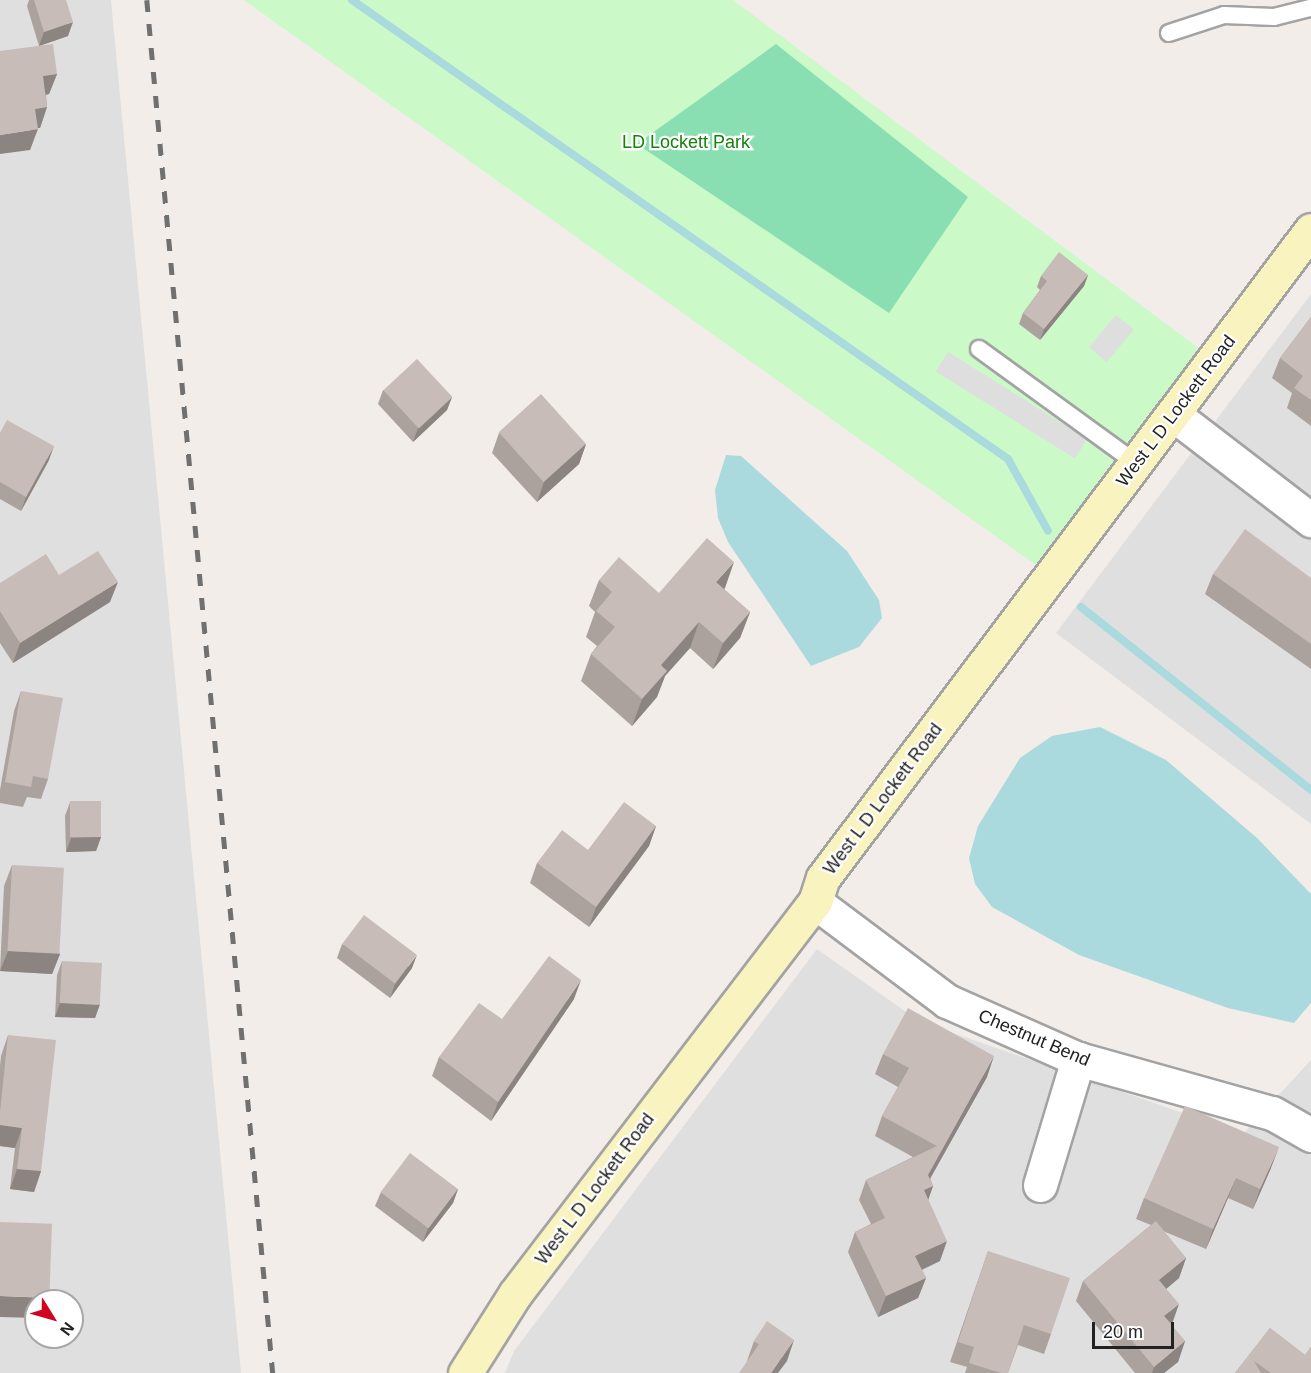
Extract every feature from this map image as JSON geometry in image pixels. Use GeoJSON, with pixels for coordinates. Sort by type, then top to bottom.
{"type":"FeatureCollection","features":[{"type":"Feature","properties":{"kind":"main road","name":"West L D Lockett Road"},"geometry":{"type":"LineString","coordinates":[[465,1373],[515,1294],[815,902],[823,878],[1174,415],[1311,230]]}},
{"type":"Feature","properties":{"kind":"street"},"geometry":{"type":"LineString","coordinates":[[1174,415],[1311,520]]}},
{"type":"Feature","properties":{"kind":"street","name":"Chestnut Bend"},"geometry":{"type":"LineString","coordinates":[[815,902],[946,1001],[1077,1059],[1272,1113],[1311,1135]]}},
{"type":"Feature","properties":{"kind":"street"},"geometry":{"type":"LineString","coordinates":[[1040,1185],[1077,1059]]}},
{"type":"Feature","properties":{"kind":"lane"},"geometry":{"type":"LineString","coordinates":[[1169,33],[1224,15],[1274,17],[1311,8]]}},
{"type":"Feature","properties":{"kind":"lane"},"geometry":{"type":"LineString","coordinates":[[979,349],[1137,464]]}},
{"type":"Feature","properties":{"kind":"shaded area"},"geometry":{"type":"Polygon","coordinates":[[[0,0],[111,0],[241,1373],[0,1373],[0,0]]]}},
{"type":"Feature","properties":{"kind":"shaded area"},"geometry":{"type":"Polygon","coordinates":[[[1311,294],[1311,824],[1056,633],[1311,294]]]}},
{"type":"Feature","properties":{"kind":"shaded area"},"geometry":{"type":"Polygon","coordinates":[[[1116,315],[1134,330],[1107,362],[1089,347],[1116,315]]]}},
{"type":"Feature","properties":{"kind":"shaded area"},"geometry":{"type":"Polygon","coordinates":[[[948,352],[1087,439],[1075,458],[936,372],[948,352]]]}},
{"type":"Feature","properties":{"kind":"shaded area"},"geometry":{"type":"Polygon","coordinates":[[[817,949],[919,1021],[1243,1134],[1311,1060],[1311,1373],[505,1373],[514,1351],[817,949]]]}},
{"type":"Feature","properties":{"kind":"green space","name":"LD Lockett Park"},"geometry":{"type":"Polygon","coordinates":[[[244,0],[733,0],[1205,353],[1043,570],[244,0]]]}},
{"type":"Feature","properties":{"kind":"green space"},"geometry":{"type":"Polygon","coordinates":[[[776,44],[968,197],[889,313],[637,144],[776,44]]]}},
{"type":"Feature","properties":{"kind":"water"},"geometry":{"type":"Polygon","coordinates":[[[726,455],[741,456],[847,551],[879,600],[882,618],[859,647],[811,666],[728,542],[718,518],[715,490],[726,455]]]}},
{"type":"Feature","properties":{"kind":"water"},"geometry":{"type":"Polygon","coordinates":[[[1100,727],[1166,760],[1257,838],[1311,894],[1311,1003],[1294,1023],[1228,1008],[1079,955],[992,907],[975,884],[969,858],[978,826],[1020,758],[1052,736],[1100,727]]]}},
{"type":"Feature","properties":{"kind":"building"},"geometry":{"type":"Polygon","coordinates":[[[34,0],[66,0],[73,22],[44,32],[34,0]]]}},
{"type":"Feature","properties":{"kind":"building"},"geometry":{"type":"Polygon","coordinates":[[[53,44],[57,74],[43,76],[47,107],[35,109],[38,129],[0,135],[0,51],[53,44]]]}},
{"type":"Feature","properties":{"kind":"building"},"geometry":{"type":"Polygon","coordinates":[[[1059,252],[1088,275],[1044,329],[1023,313],[1047,281],[1041,276],[1059,252]]]}},
{"type":"Feature","properties":{"kind":"building"},"geometry":{"type":"Polygon","coordinates":[[[1311,317],[1311,400],[1294,388],[1303,376],[1280,358],[1311,317]]]}},
{"type":"Feature","properties":{"kind":"building"},"geometry":{"type":"Polygon","coordinates":[[[417,359],[452,397],[419,428],[383,390],[417,359]]]}},
{"type":"Feature","properties":{"kind":"building"},"geometry":{"type":"Polygon","coordinates":[[[541,394],[586,444],[543,482],[499,432],[541,394]]]}},
{"type":"Feature","properties":{"kind":"building"},"geometry":{"type":"Polygon","coordinates":[[[7,420],[54,446],[26,497],[0,482],[0,433],[7,420]]]}},
{"type":"Feature","properties":{"kind":"building"},"geometry":{"type":"Polygon","coordinates":[[[1245,529],[1311,578],[1311,644],[1213,574],[1245,529]]]}},
{"type":"Feature","properties":{"kind":"building"},"geometry":{"type":"Polygon","coordinates":[[[707,538],[734,562],[716,582],[750,612],[723,643],[699,622],[661,665],[667,671],[642,699],[591,654],[615,627],[596,611],[612,592],[599,580],[619,557],[659,593],[707,538]]]}},
{"type":"Feature","properties":{"kind":"building"},"geometry":{"type":"Polygon","coordinates":[[[98,551],[118,582],[20,643],[0,611],[0,583],[46,554],[59,575],[98,551]]]}},
{"type":"Feature","properties":{"kind":"building"},"geometry":{"type":"Polygon","coordinates":[[[21,691],[63,698],[48,779],[33,776],[31,787],[5,782],[21,691]]]}},
{"type":"Feature","properties":{"kind":"building"},"geometry":{"type":"Polygon","coordinates":[[[70,801],[101,801],[101,837],[70,837],[70,801]]]}},
{"type":"Feature","properties":{"kind":"building"},"geometry":{"type":"Polygon","coordinates":[[[624,802],[656,826],[596,907],[537,863],[562,830],[588,850],[624,802]]]}},
{"type":"Feature","properties":{"kind":"building"},"geometry":{"type":"Polygon","coordinates":[[[12,865],[64,868],[59,954],[7,951],[12,865]]]}},
{"type":"Feature","properties":{"kind":"building"},"geometry":{"type":"Polygon","coordinates":[[[364,915],[417,955],[395,983],[342,944],[364,915]]]}},
{"type":"Feature","properties":{"kind":"building"},"geometry":{"type":"Polygon","coordinates":[[[549,956],[581,980],[498,1102],[439,1057],[479,1003],[502,1019],[549,956]]]}},
{"type":"Feature","properties":{"kind":"building"},"geometry":{"type":"Polygon","coordinates":[[[62,961],[102,963],[100,1005],[60,1003],[62,961]]]}},
{"type":"Feature","properties":{"kind":"building"},"geometry":{"type":"Polygon","coordinates":[[[908,1008],[994,1056],[928,1175],[933,1186],[924,1190],[947,1241],[915,1256],[926,1278],[886,1296],[855,1232],[885,1218],[866,1180],[937,1146],[882,1116],[909,1068],[883,1054],[908,1008]]]}},
{"type":"Feature","properties":{"kind":"building"},"geometry":{"type":"Polygon","coordinates":[[[8,1035],[56,1040],[41,1171],[17,1169],[22,1128],[0,1125],[8,1035]]]}},
{"type":"Feature","properties":{"kind":"building"},"geometry":{"type":"Polygon","coordinates":[[[1185,1106],[1279,1147],[1260,1189],[1236,1178],[1213,1229],[1144,1198],[1185,1106]]]}},
{"type":"Feature","properties":{"kind":"building"},"geometry":{"type":"Polygon","coordinates":[[[410,1153],[458,1189],[428,1228],[381,1192],[410,1153]]]}},
{"type":"Feature","properties":{"kind":"building"},"geometry":{"type":"Polygon","coordinates":[[[1156,1221],[1186,1258],[1159,1280],[1179,1304],[1164,1316],[1185,1341],[1154,1367],[1083,1281],[1156,1221]]]}},
{"type":"Feature","properties":{"kind":"building"},"geometry":{"type":"Polygon","coordinates":[[[0,1222],[52,1224],[50,1289],[24,1289],[24,1297],[0,1296],[0,1222]]]}},
{"type":"Feature","properties":{"kind":"building"},"geometry":{"type":"Polygon","coordinates":[[[988,1251],[1070,1278],[1051,1334],[1024,1325],[1008,1373],[969,1363],[974,1347],[958,1342],[988,1251]]]}},
{"type":"Feature","properties":{"kind":"building"},"geometry":{"type":"Polygon","coordinates":[[[767,1321],[794,1340],[771,1373],[739,1373],[759,1344],[754,1341],[767,1321]]]}},
{"type":"Feature","properties":{"kind":"building"},"geometry":{"type":"Polygon","coordinates":[[[1270,1328],[1305,1355],[1311,1346],[1311,1373],[1271,1373],[1254,1361],[1261,1373],[1235,1373],[1270,1328]]]}},
{"type":"Feature","properties":{"kind":"waterway"},"geometry":{"type":"LineString","coordinates":[[352,0],[1008,459],[1048,531]]}},
{"type":"Feature","properties":{"kind":"waterway"},"geometry":{"type":"LineString","coordinates":[[1081,607],[1311,790]]}},
{"type":"Feature","properties":{"kind":"railway"},"geometry":{"type":"LineString","coordinates":[[147,0],[273,1373]]}}]}
